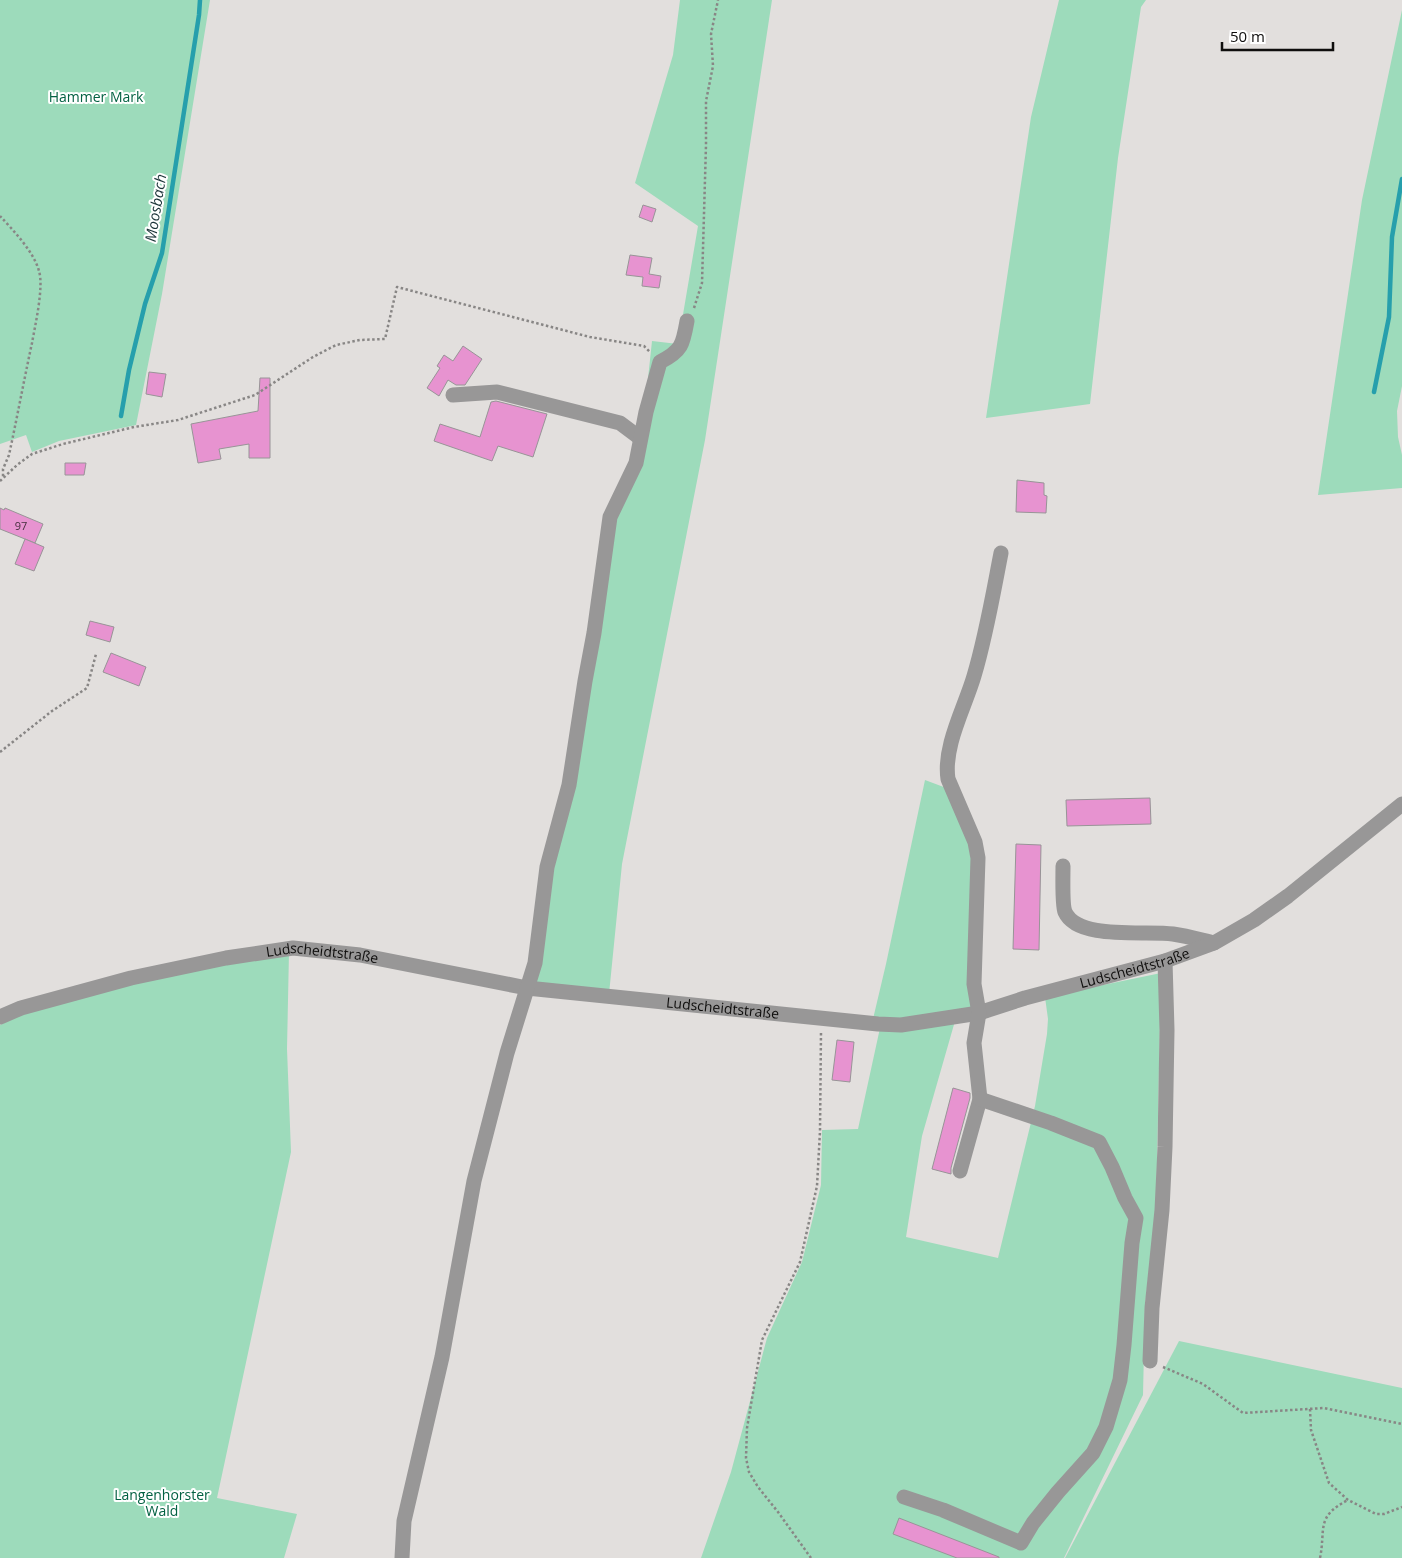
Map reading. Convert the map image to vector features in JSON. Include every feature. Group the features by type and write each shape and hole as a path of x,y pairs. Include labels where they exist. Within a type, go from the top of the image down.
{"street":[{"path":"391,1558 402,1552 404,1521 442,1357 474,1181 507,1053 535,963 547,867 569,785 575,754 610,517 636,463 640,438 660,362 674,355 683,341 687,321"},
{"path":"453,395 496,392 620,424 640,438"},
{"path":"960,1171 980,1099 974,1043 979,1013 974,984 978,858 975,842 948,779 946,768 951,742 974,675 1001,553"},
{"name":"Ludscheidtstraße","path":"0,1017 30,1005 131,978 226,958 293,948 360,954 527,988 901,1025 979,1013 1025,998 1166,961 1214,943 1254,920 1288,896 1402,804"},
{"path":"1063,866 1064,911 1072,922 1085,928 1118,933 1172,934 1214,943"},
{"path":"1150,1361 1152,1308 1162,1210 1165,1147 1166,961"},
{"path":"904,1497 943,1510 1021,1543 1058,1492 1093,1453 1106,1427 1120,1380 1132,1243 1136,1218 1112,1167 1099,1142 1051,1123 980,1099"}],"path":[{"path":"687,321 691,316 702,283 706,101 713,66 711,34 718,0"},
{"path":"0,216 20,238 40,272 40,297 35,328 9,455 3,469 3,478"},
{"path":"0,481 32,454 48,448 134,427 178,420 255,395 313,356 336,345 360,340 385,339 397,287 590,337 644,346 660,362"},
{"path":"0,752 40,720 87,688 96,654"},
{"path":"810,1558 758,1487 749,1472 746,1458 747,1428 762,1340 800,1262 817,1186 822,1018"},
{"path":"1150,1361 1203,1384 1244,1414 1324,1408 1402,1424"},
{"path":"1310,1409 1311,1430 1329,1483 1348,1500 1376,1514 1391,1512 1402,1507"},
{"path":"1320,1558 1324,1522 1330,1512 1348,1500"}],"green space":[{"name":"Hammer Mark","path":"0,0 210,0 162,294 136,425 59,441 32,452 26,435 0,444"},
{"path":"680,0 772,0 705,440 622,864 609,994 534,987 613,517 639,463 652,341 678,344 698,226 635,183 673,55"},
{"path":"1059,0 1146,0 1141,7 1118,158 1090,404 986,418 1031,117"},
{"path":"1402,10 1402,386 1397,411 1398,437 1402,455 1402,488 1318,495 1362,200"},
{"path":"925,780 949,789 973,842 974,1008 921,1019 873,1019 886,964"},
{"name":"Langenhorster Wald","path":"289,952 287,1049 291,1152 217,1498 297,1514 284,1558 0,1558 0,1025 22,1013 224,960"},
{"path":"1161,973 1156,1211 1145,1305 1143,1395 1064,1558 701,1558 731,1472 767,1338 802,1262 821,1185 822,1130 858,1129 880,1028 955,1021 922,1136 906,1237 998,1258 1035,1106 1047,1034 1048,1019 1045,997"},
{"path":"1179,1341 1402,1388 1402,1558 1065,1558"}],"building":[{"path":"643,205 656,209 652,222 639,217"},
{"path":"630,255 652,258 649,274 661,276 659,288 642,286 643,277 626,275"},
{"path":"463,346 482,359 465,385 456,385 448,380 439,396 427,388 440,368 437,366 444,355 453,361"},
{"path":"149,372 166,374 162,397 146,394"},
{"path":"260,378 270,378 270,458 249,458 249,444 219,449 221,459 198,463 191,424 258,411"},
{"path":"496,401 547,414 533,457 498,446 492,461 434,441 440,424 480,437 491,402"},
{"path":"65,463 86,463 84,475 65,475"},
{"path":"1017,480 1044,483 1044,495 1047,496 1046,513 1016,512"},
{"path":"0,508 4,510 5,508 43,524 35,543 0,529"},
{"path":"25,539 44,547 34,571 15,564"},
{"path":"90,621 114,627 110,642 86,635"},
{"path":"111,653 146,667 139,686 103,672"},
{"path":"1150,798 1151,824 1067,826 1066,800"},
{"path":"1016,844 1041,845 1039,950 1013,949"},
{"path":"837,1040 854,1042 850,1082 832,1080"},
{"path":"953,1088 970,1093 970,1098 951,1174 932,1169"},
{"path":"899,1518 999,1558 957,1558 893,1534"}],"waterway":[{"name":"Moosbach","path":"121,416 129,370 145,304 162,253 200,0"},
{"path":"1374,392 1389,317 1392,237 1402,179"}]}
